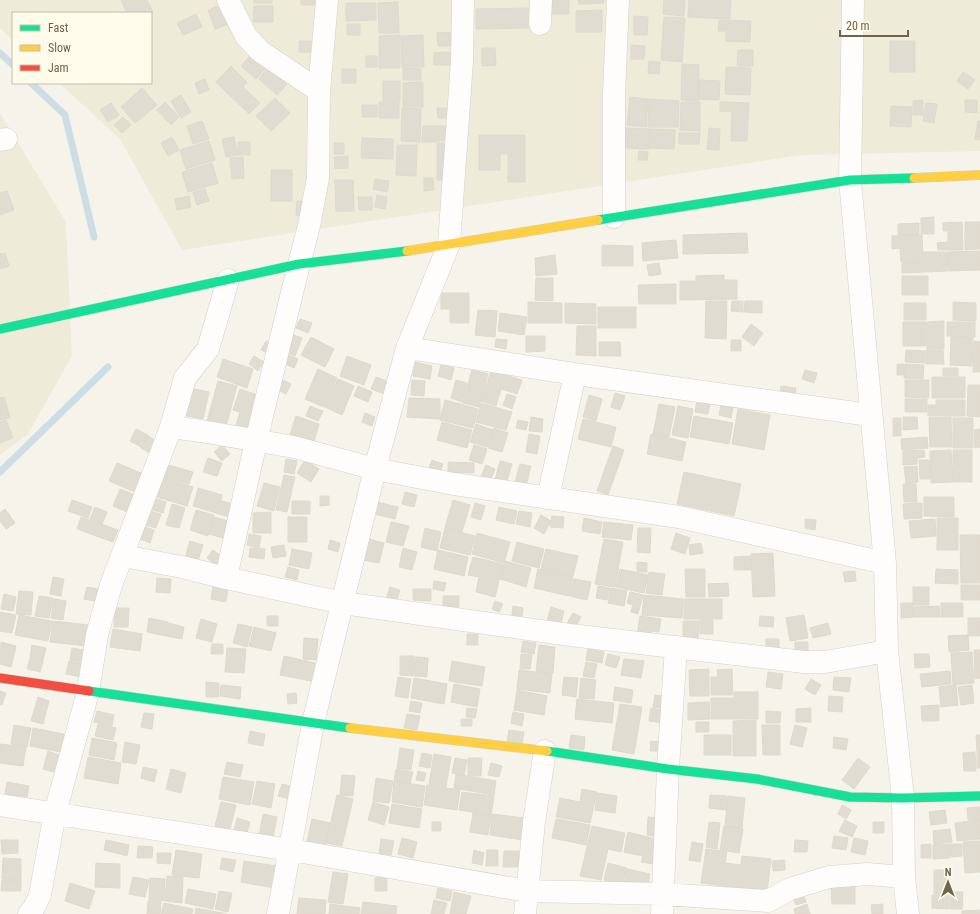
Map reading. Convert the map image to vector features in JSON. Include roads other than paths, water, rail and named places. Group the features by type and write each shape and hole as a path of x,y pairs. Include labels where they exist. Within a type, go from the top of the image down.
{"street":[{"path":"228,0 246,36 260,51 319,91"},
{"path":"226,578 256,441 299,264 310,226 318,178 319,91 327,0"},
{"path":"278,914 291,850 313,723 374,469 407,348 449,244 462,61 463,0"},
{"path":"540,24 541,0"},
{"path":"614,217 614,95 618,0"},
{"path":"853,0 850,180 884,563 887,651 903,798 904,877 908,914"},
{"path":"0,329 299,264 400,252 850,180 980,176"},
{"path":"29,914 40,895 55,813 88,692 97,635 111,585 171,427 185,378 208,349 228,280"},
{"path":"407,348 575,374 870,415"},
{"path":"548,498 575,374"},
{"path":"171,427 294,447 374,469 454,484 679,517 884,563"},
{"path":"122,556 182,567 343,603 570,635 804,662 825,662 887,651"},
{"path":"663,904 668,769 676,647"},
{"path":"0,678 88,692 313,723 668,769 757,779 850,797 903,798 980,796"},
{"path":"525,914 534,822 544,752"},
{"path":"0,805 291,850 527,890 663,904 768,901 790,889 829,877 867,874 904,877"}],"waterway":[{"path":"0,53 12,64"},
{"path":"32,84 65,115 94,237"},
{"path":"0,472 108,367"}]}
